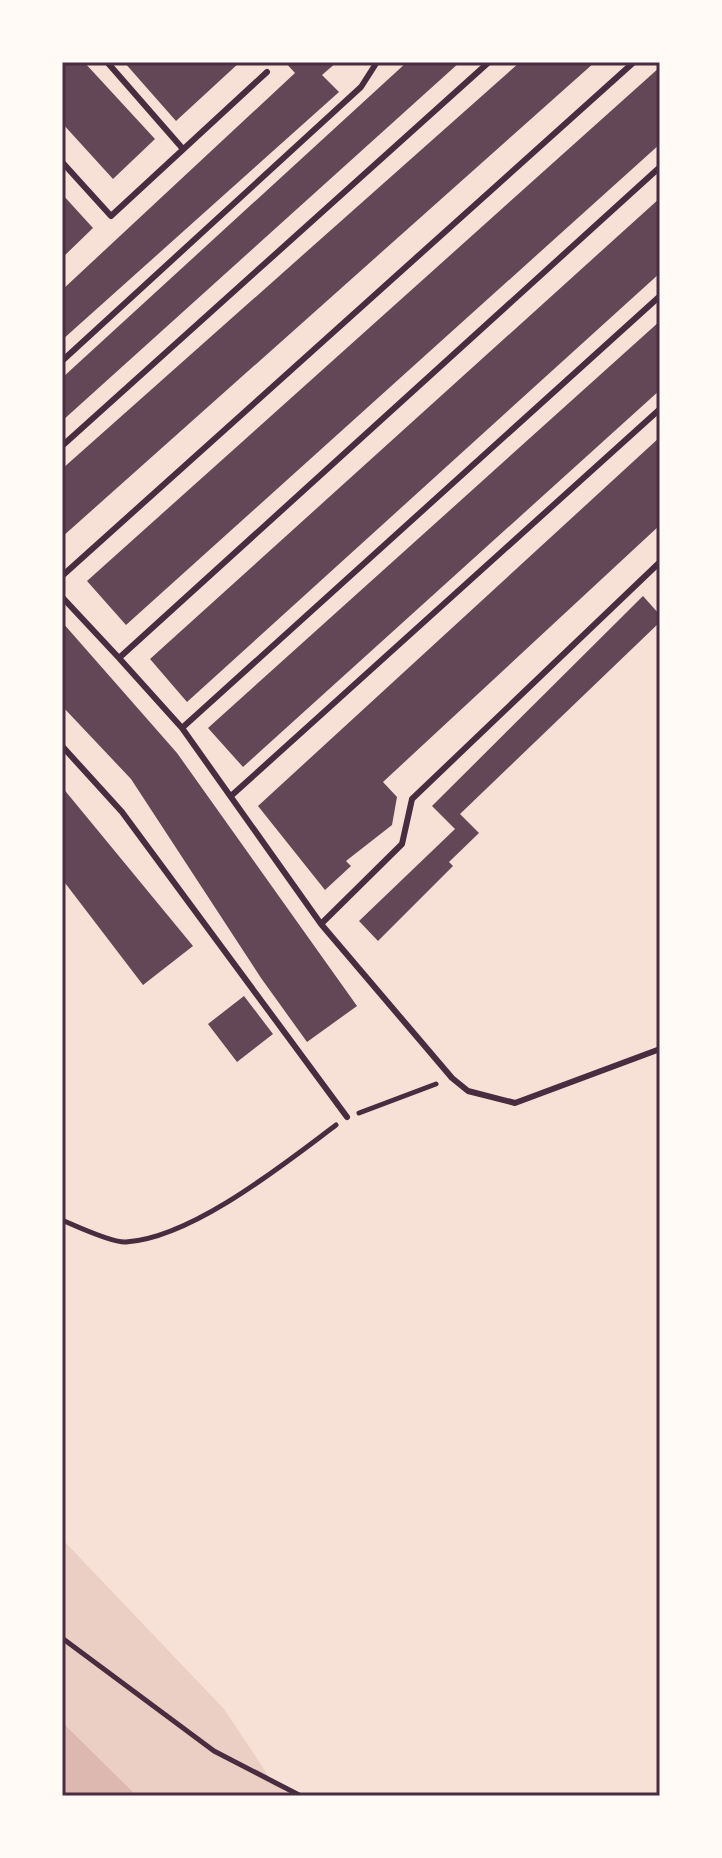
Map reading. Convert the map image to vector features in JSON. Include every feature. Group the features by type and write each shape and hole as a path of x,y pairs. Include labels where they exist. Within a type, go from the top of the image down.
{"lane":[{"path":"107,62 183,149"},
{"path":"62,361 361,87 377,62"},
{"path":"62,446 489,62"},
{"path":"62,576 634,62"},
{"path":"62,162 111,216 267,72"},
{"path":"119,658 660,167"},
{"path":"182,728 660,296"},
{"path":"231,796 660,409"},
{"path":"321,924 402,844 412,799 660,562"},
{"path":"62,597 182,728 321,924 452,1078 468,1091 515,1103 660,1049"},
{"path":"62,746 122,812 347,1117"}],"path":[{"path":"62,1220 124,1243 174,1230 255,1186 347,1117 452,1078"},
{"path":"62,1638 214,1751 301,1796"}],"shaded area":[{"path":"62,1539 224,1709 271,1780 290,1796 137,1796 62,1722"},
{"path":"62,1722 137,1796 62,1796"}],"building":[{"path":"62,62 84,62 155,139 113,179 62,123"},
{"path":"124,62 240,62 176,121"},
{"path":"285,62 337,62 322,75 339,92 62,340 62,290 295,73"},
{"path":"407,62 460,62 62,421 62,378"},
{"path":"520,62 595,62 62,537 62,469"},
{"path":"660,67 660,144 126,625 87,581"},
{"path":"62,194 93,228 62,258"},
{"path":"660,198 660,273 187,702 150,659"},
{"path":"660,321 660,390 243,767 208,728"},
{"path":"660,437 660,525 383,782 397,797 392,825 346,861 351,866 325,890 258,806"},
{"path":"643,596 660,615 660,622 460,814 479,833 449,862 453,866 378,941 359,921 455,829 432,806"},
{"path":"62,622 177,753 357,1006 307,1042 261,978 131,779 62,706"},
{"path":"62,787 193,946 143,985 62,879"},
{"path":"244,996 273,1034 237,1062 208,1024"}]}
